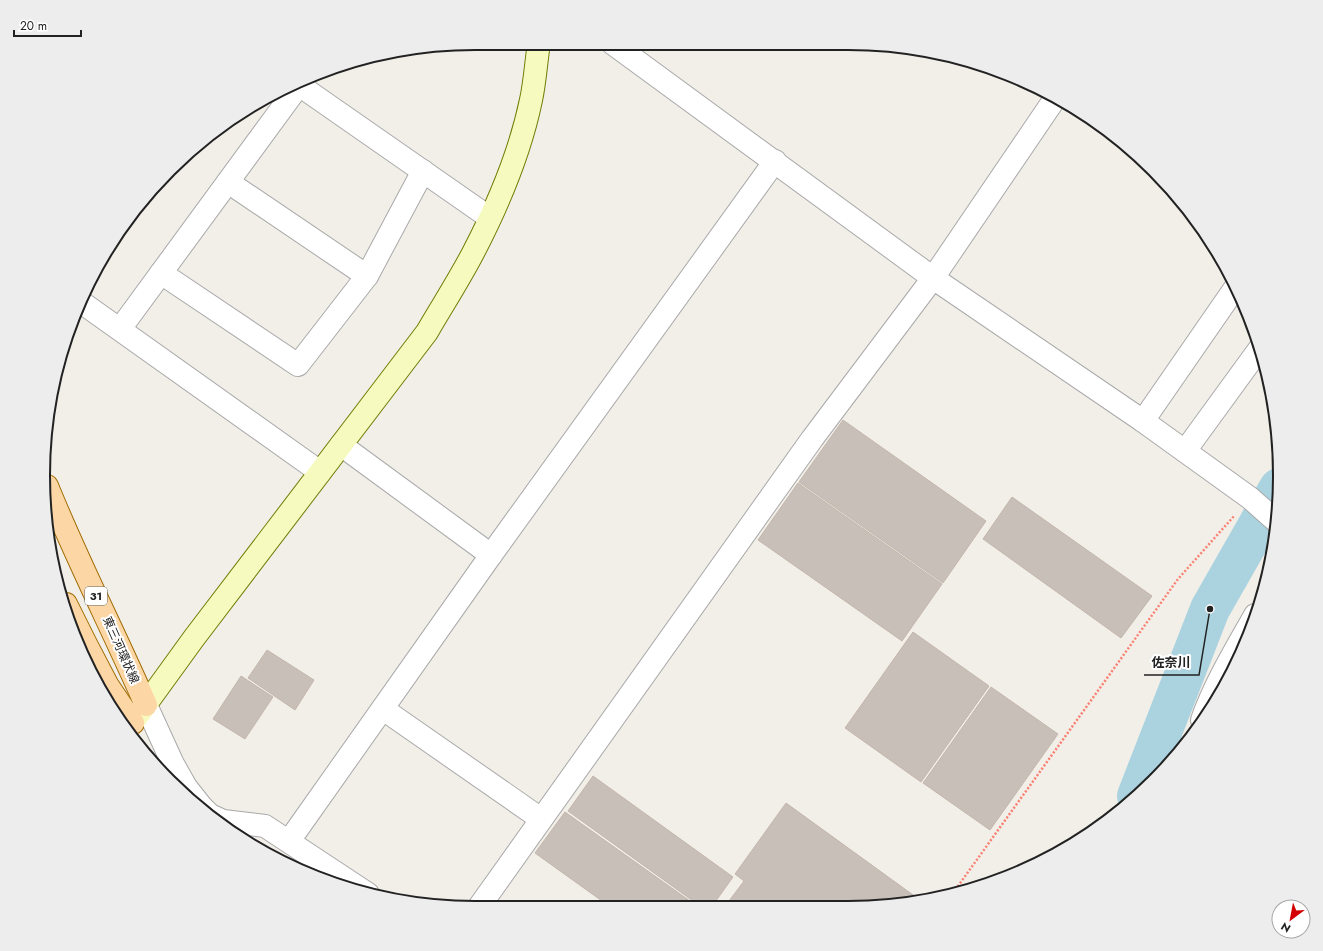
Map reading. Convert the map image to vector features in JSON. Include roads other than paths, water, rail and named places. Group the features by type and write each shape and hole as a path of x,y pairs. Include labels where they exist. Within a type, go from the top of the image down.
{"main road":[{"name":"東三河環状線","path":"51,495 66,532 122,650 146,705"},
{"name":"東三河環状線","path":"80,632 123,714"}],"street":[{"path":"131,725 194,638 427,332 473,254 506,184 518,149 531,100 538,50"},
{"path":"622,50 933,278 1143,421 1250,498 1271,516"},
{"path":"302,87 490,218"},
{"path":"120,329 295,90"},
{"path":"483,901 812,439 933,278 1052,103"},
{"path":"289,841 384,709 491,555 775,161"},
{"path":"161,273 298,365 367,276 423,171"},
{"path":"228,182 367,276"},
{"path":"1143,421 1232,293"},
{"path":"86,305 320,472"},
{"path":"1185,451 1255,354"},
{"path":"341,445 491,555"},
{"path":"1217,687 1231,660"},
{"path":"146,705 173,764 186,786"},
{"path":"384,709 541,819"},
{"path":"135,730 173,764"},
{"path":"228,822 265,826 350,882"}],"waterway":[{"path":"1143,781 1210,609 1272,500"}],"place":[{"name":"佐奈川","path":"1210,609"}]}
